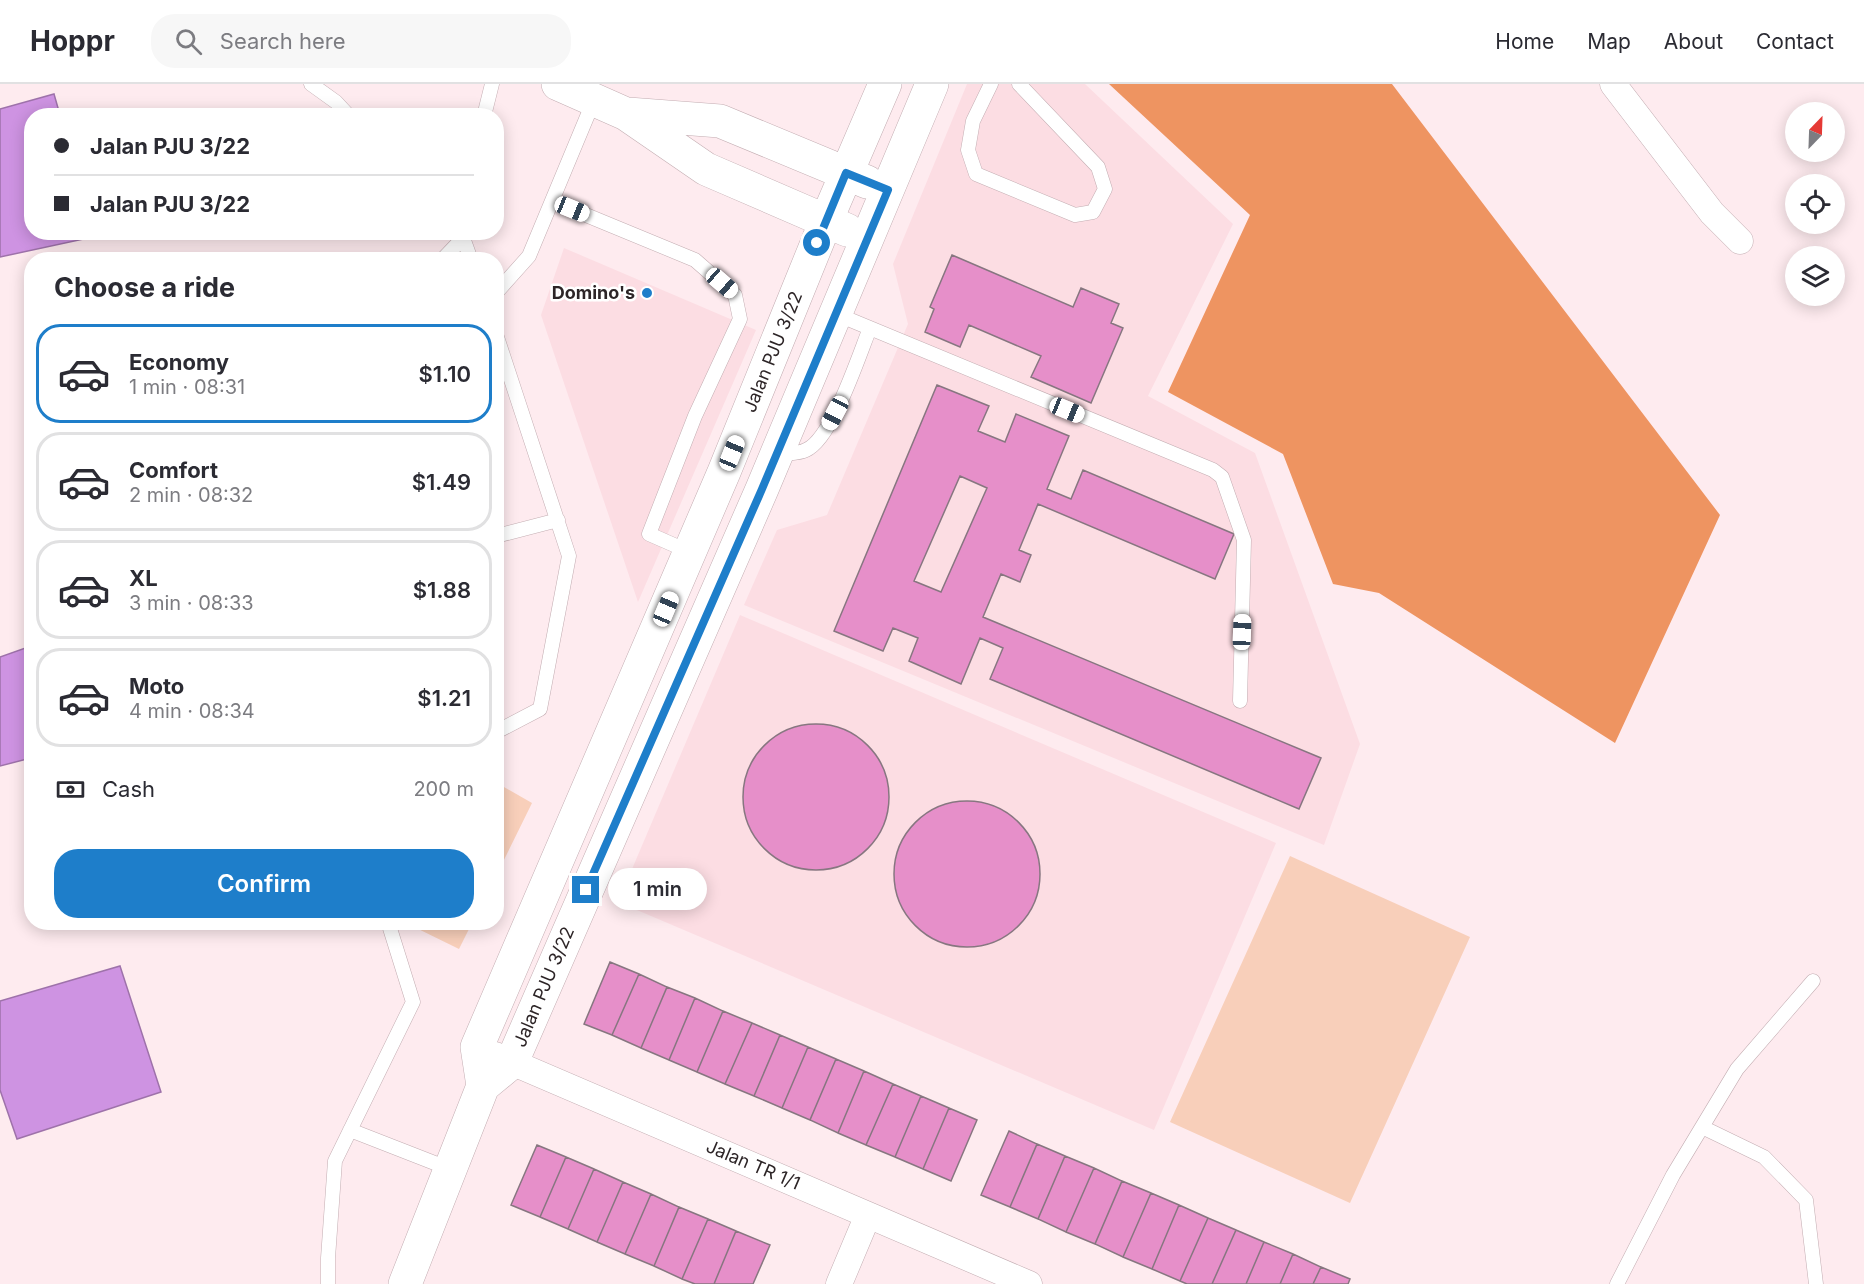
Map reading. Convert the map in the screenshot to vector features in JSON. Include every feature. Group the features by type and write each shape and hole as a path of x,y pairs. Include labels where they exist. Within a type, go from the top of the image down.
{"street":[{"path":"558,84 626,114 706,169 868,238"},
{"name":"Jalan PJU 3/22","path":"477,1047 690,552 885,84"},
{"name":"Jalan PJU 3/22","path":"405,1284 483,1086 512,1062 776,455 932,84"},
{"path":"1613,84 1712,213 1740,241"},
{"path":"626,114 720,121 888,190"},
{"path":"477,1047 483,1086"},
{"name":"Jalan TR 1/1","path":"477,1047 1029,1284"},
{"path":"839,1284 868,1215"}],"lane":[{"path":"311,84 342,108"},
{"path":"486,108 492,84"},
{"path":"991,84 973,122 968,150 976,174 1075,215 1093,212 1105,189 1098,168 1019,84"},
{"path":"504,284 529,256 594,100"},
{"path":"552,201 695,260 735,295 740,319 696,416 649,534 690,552"},
{"path":"448,252 458,240"},
{"path":"836,314 1213,470 1222,477 1244,540 1240,701"},
{"path":"776,455 806,450 822,438 835,413 870,328"},
{"path":"504,358 569,556 540,709 504,728"},
{"path":"504,534 558,520"},
{"path":"328,1284 335,1161 413,1002 391,930"},
{"path":"1617,1284 1673,1175 1737,1069 1813,981"},
{"path":"1702,1127 1764,1157 1806,1200 1816,1284"},
{"path":"350,1130 450,1168"}],"shaded area":[{"path":"967,84 1085,84 1233,224 1148,396 1255,453 1360,744 1324,845 744,605 777,530 827,515 908,324 893,264"},
{"path":"1109,84 1392,84 1720,515 1615,743 1379,593 1333,584 1283,454 1168,392 1250,215"},
{"path":"54,94 58,108 24,108 24,240 79,240 0,257 0,109"},
{"path":"564,248 756,330 638,602 541,315"},
{"path":"740,615 1276,843 1154,1130 618,902"},
{"path":"24,648 24,760 0,766 0,657"},
{"path":"504,787 532,803 504,860"},
{"path":"1290,856 1470,937 1350,1203 1170,1122"},
{"path":"420,930 468,930 459,949"},
{"path":"120,966 161,1092 17,1139 0,1090 0,1001"}],"building":[{"path":"952,255 1073,307 1081,288 1119,304 1111,323 1123,328 1091,403 1031,377 1041,356 969,325 960,347 925,332 934,309 930,307"},
{"path":"937,385 989,406 978,431 1005,442 1016,414 1069,436 1047,489 1071,499 1083,470 1234,534 1215,579 1038,504 1019,550 1031,555 1020,582 1001,574 983,617 1321,758 1299,809 990,679 1003,648 980,638 961,684 909,661 918,638 893,628 883,651 834,631","holes":["960,476 987,488 941,592 914,581"]},
{"path":"816,724 844,730 867,746 883,769 889,797 883,825 867,848 844,864 816,870 788,864 765,848 749,825 743,797 749,769 765,746 788,730"},
{"path":"967,801 995,807 1018,823 1034,846 1040,874 1034,902 1018,925 995,941 967,947 939,941 916,925 900,902 894,874 900,846 916,823 939,807"},
{"path":"610,962 639,974 612,1035 584,1024"},
{"path":"639,974 667,987 641,1048 612,1035"},
{"path":"667,987 695,998 669,1060 641,1048"},
{"path":"695,998 723,1011 697,1072 669,1060"},
{"path":"723,1011 752,1023 725,1084 697,1072"},
{"path":"752,1023 780,1035 754,1096 725,1084"},
{"path":"780,1035 808,1047 782,1108 754,1096"},
{"path":"808,1047 836,1059 810,1120 782,1108"},
{"path":"836,1059 864,1071 838,1133 810,1120"},
{"path":"864,1071 893,1084 866,1145 838,1133"},
{"path":"893,1084 921,1096 895,1157 866,1145"},
{"path":"921,1096 949,1108 923,1169 895,1157"},
{"path":"949,1108 977,1120 951,1181 923,1169"},
{"path":"1009,1131 1037,1144 1010,1207 981,1195"},
{"path":"1037,1144 1065,1156 1038,1219 1010,1207"},
{"path":"537,1145 566,1157 540,1217 511,1205"},
{"path":"1065,1156 1094,1168 1066,1232 1038,1219"},
{"path":"566,1157 594,1169 568,1229 540,1217"},
{"path":"1094,1168 1122,1181 1095,1244 1066,1232"},
{"path":"594,1169 623,1182 597,1242 568,1229"},
{"path":"1122,1181 1151,1193 1123,1257 1095,1244"},
{"path":"623,1182 651,1194 625,1254 597,1242"},
{"path":"1151,1193 1179,1205 1152,1269 1123,1257"},
{"path":"651,1194 679,1207 654,1266 625,1254"},
{"path":"1179,1205 1208,1218 1180,1281 1152,1269"},
{"path":"679,1207 708,1219 682,1279 654,1266"},
{"path":"1208,1218 1236,1230 1212,1284 1187,1284 1180,1281"},
{"path":"708,1219 736,1231 714,1284 695,1284 682,1279"},
{"path":"1236,1230 1264,1242 1246,1284 1212,1284"},
{"path":"736,1231 770,1245 753,1284 714,1284"},
{"path":"1264,1242 1293,1254 1280,1284 1246,1284"},
{"path":"1293,1254 1321,1267 1313,1284 1280,1284"},
{"path":"1321,1267 1350,1279 1348,1284 1313,1284"}],"place":[{"name":"Domino's","path":"647,293"}],"route":[{"path":"586,890 762,489 888,190 846,173 817,243"}]}
